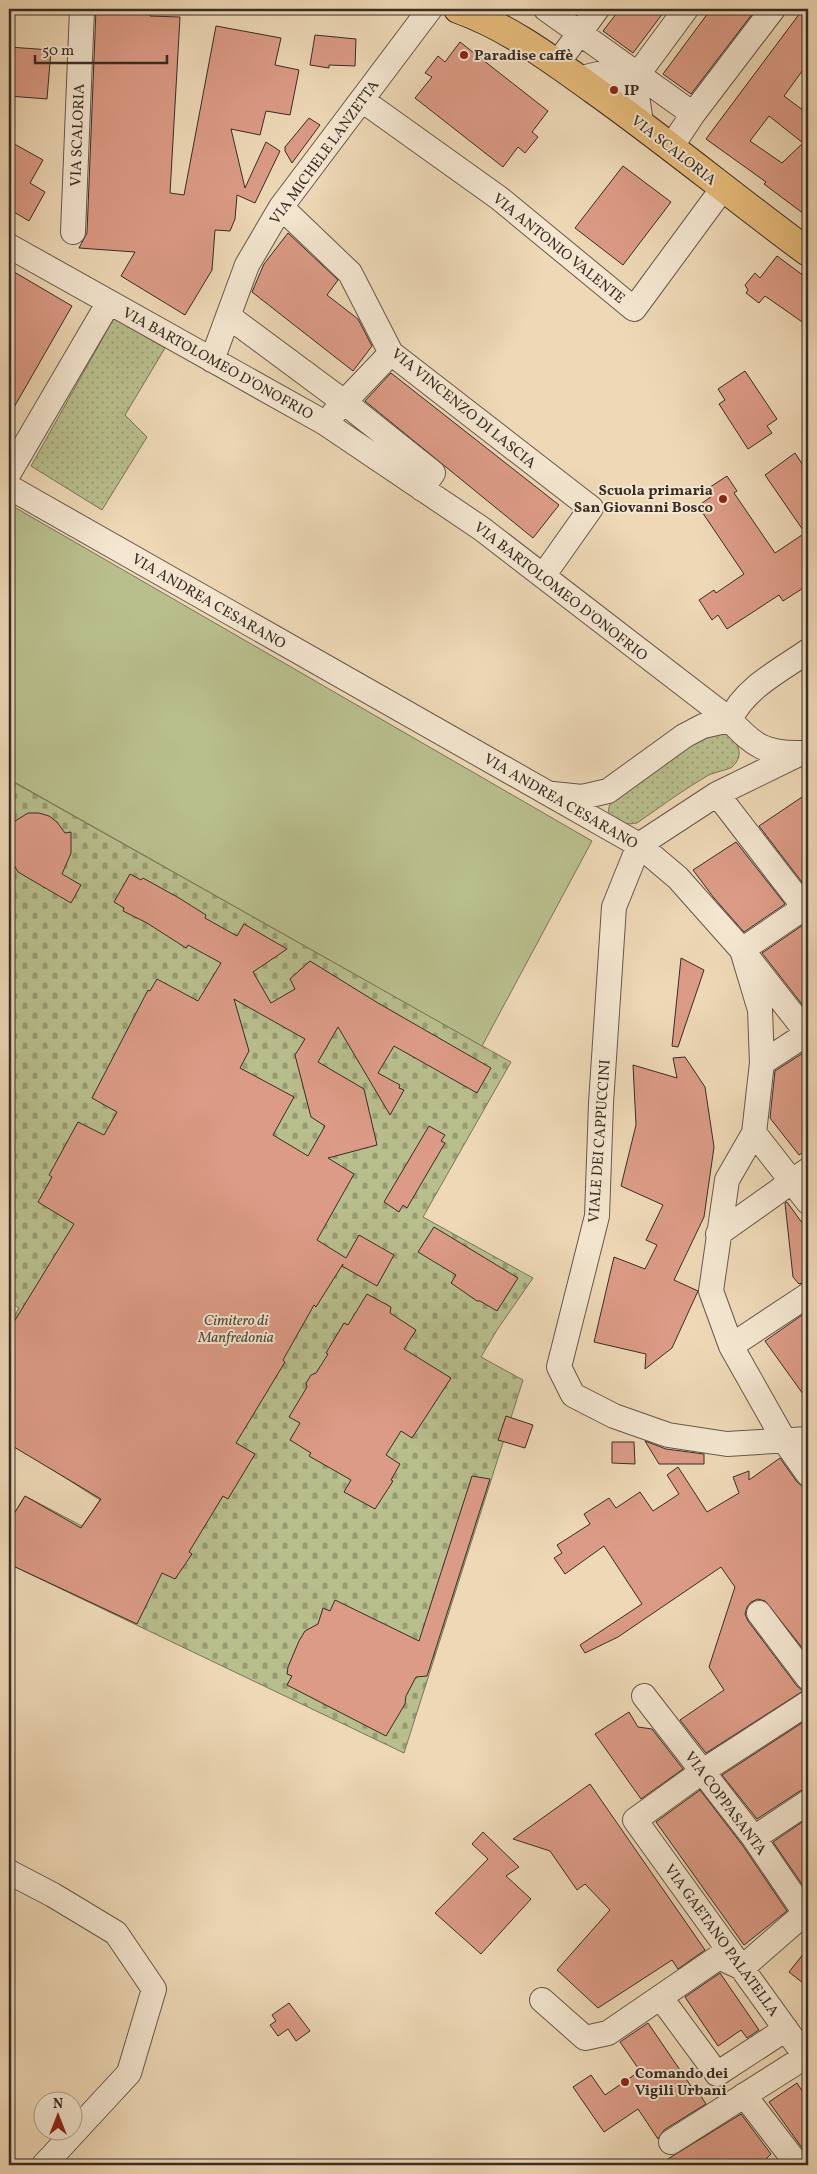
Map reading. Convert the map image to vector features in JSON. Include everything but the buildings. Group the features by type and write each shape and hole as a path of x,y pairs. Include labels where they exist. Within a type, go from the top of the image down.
{"main road":[{"name":"VIA SCALORIA","path":"472,11 524,41 641,123 808,252"}],"street":[{"name":"VIA SCALORIA","path":"73,232 82,9"},
{"name":"VIA MICHELE LANZETTA","path":"212,360 247,266 282,207 430,9"},
{"path":"546,9 693,114"},
{"path":"568,71 580,33 597,9"},
{"path":"638,74 686,9"},
{"path":"671,147 693,114 773,9"},
{"name":"VIA ANTONIO VALENTE","path":"362,100 499,198 634,309 723,188"},
{"name":"VIA VINCENZO DI LASCIA","path":"282,207 350,273 391,353 591,508 543,576"},
{"name":"VIA BARTOLOMEO D'ONOFRIO","path":"9,246 325,423 482,529 730,720 751,742"},
{"path":"9,473 109,302"},
{"name":"VIA BARTOLOMEO D'ONOFRIO","path":"228,316 344,402 433,473 422,488"},
{"path":"325,423 391,353"},
{"name":"VIA ANDREA CESARANO","path":"9,487 639,845 678,878 742,950 760,1010 762,1063 754,1133 728,1180 718,1234 711,1291 731,1346 784,1440"},
{"path":"548,794 582,797 608,791 684,736 703,726 730,720 735,708 746,695 808,650"},
{"name":"VIA BARTOLOMEO D'ONOFRIO","path":"674,678 690,709 684,736"},
{"path":"717,794 728,778 749,762 752,755 751,742 781,753 806,754"},
{"path":"639,845 717,794 806,754"},
{"path":"598,822 608,791"},
{"path":"717,794 807,908 742,950 808,1033 762,1063"},
{"name":"VIALE DEI CAPPUCCINI","path":"639,845 614,907 600,1103 596,1216 559,1367 573,1395 614,1416 668,1435 728,1444 808,1439"},
{"path":"754,1133 800,1175 808,1202"},
{"path":"718,1234 800,1175"},
{"path":"731,1346 808,1295"},
{"path":"784,1440 808,1474"},
{"path":"760,1613 808,1678"},
{"name":"VIA COPPASANTA","path":"644,1696 754,1838 804,1913 742,1968"},
{"path":"702,1771 808,1703"},
{"name":"VIA GAETANO PALATELLA","path":"702,1771 635,1820 807,2057"},
{"path":"754,1838 808,1802"},
{"path":"9,1872 53,1895 116,1933 154,1989 129,2073 44,2165"},
{"path":"542,2000 585,2038 608,2033 719,1957 742,1968"},
{"path":"661,1998 717,2074 786,2028"},
{"path":"671,2142 807,2057"},
{"path":"744,2095 798,2165"}],"green space":[{"path":"114,318 165,348 125,415 147,437 102,510 31,466"},
{"path":"9,504 592,841 482,1046 16,783 9,795"},
{"path":"722,732 732,738 738,746 739,757 732,767 707,776 637,823 623,823 612,819 609,815 609,810 610,804 615,797 700,740"},
{"name":"Cimitero di Manfredonia","path":"15,783 511,1062 423,1217 533,1278 481,1357 523,1380 404,1753 9,1564 9,1522 25,1496 82,1526 100,1500 9,1442 9,1325 19,1308 9,1302 9,795"}],"place":[{"name":"Paradise caffè","path":"464,55"},
{"name":"IP","path":"614,90"},
{"name":"Scuola primaria San Giovanni Bosco","path":"723,499"},
{"name":"Comando dei Vigili Urbani","path":"625,2082"}]}
